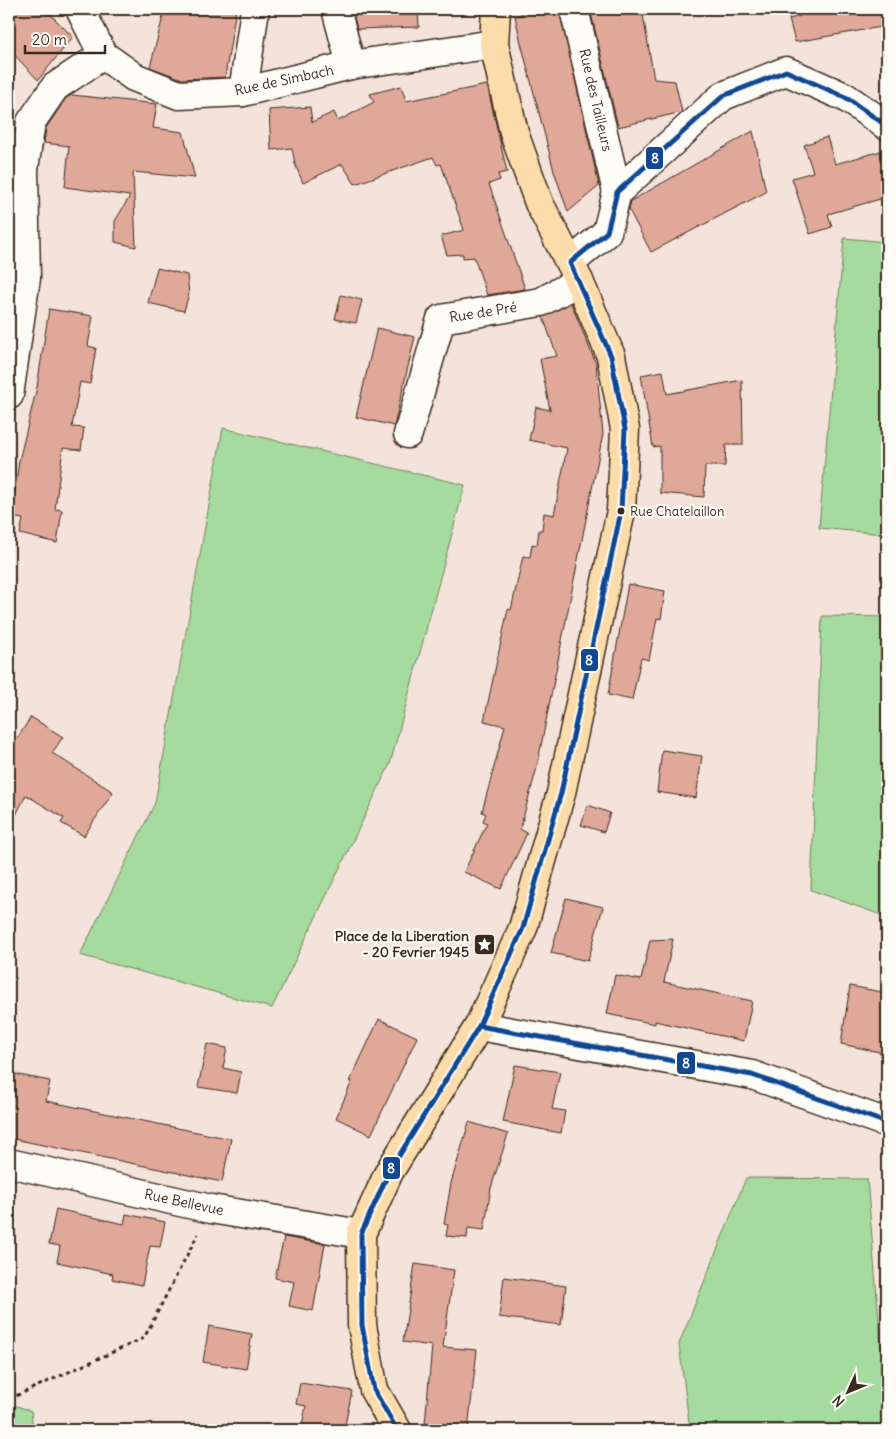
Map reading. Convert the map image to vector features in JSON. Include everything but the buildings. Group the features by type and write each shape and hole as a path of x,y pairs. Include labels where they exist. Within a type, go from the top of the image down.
{"main road":[{"path":"397,1430 374,1390 362,1325 361,1234 389,1172 479,1026 523,928 561,793 621,511 625,429 611,356 574,272 538,204 514,133 494,44 496,9"}],"street":[{"name":"Rue de Simbach","path":"80,9 103,55 134,77 179,95 244,92 351,66 494,44"},
{"path":"244,92 256,9"},
{"path":"336,9 351,66"},
{"name":"Rue des Tailleurs","path":"574,9 617,192"},
{"path":"9,395 26,278 24,169 31,122 54,87 103,55"},
{"path":"574,272 607,232 617,192 723,96 786,71 844,97 887,126"},
{"name":"Rue de Pré","path":"408,434 441,318 541,302 574,272"},
{"path":"479,1026 752,1075 887,1123"},
{"name":"Rue Bellevue","path":"9,1162 211,1209 361,1234"}],"path":[{"path":"9,1399 144,1338 211,1209"}],"green space":[{"path":"844,238 887,242 887,482 883,534 819,528"},
{"path":"223,428 465,485 390,764 272,1008 80,955 155,803"},
{"path":"822,616 887,617 887,917 811,890"},
{"path":"746,1178 867,1179 882,1356 887,1359 887,1430 690,1430 679,1344"},
{"path":"9,1403 31,1411 33,1430 9,1430"}],"transit line":[{"name":"8","path":"397,1430 374,1390 362,1325 361,1234 389,1172 479,1026 523,928 561,793 621,511 625,429 611,356 570,263 607,232 617,192 723,96 786,71 845,97 887,126"},
{"name":"8","path":"479,1026 752,1075 887,1123"}],"place":[{"name":"Rue Chatelaillon","path":"621,511"},
{"name":"Place de la Liberation - 20 Fevrier 1945","path":"485,944"}]}
